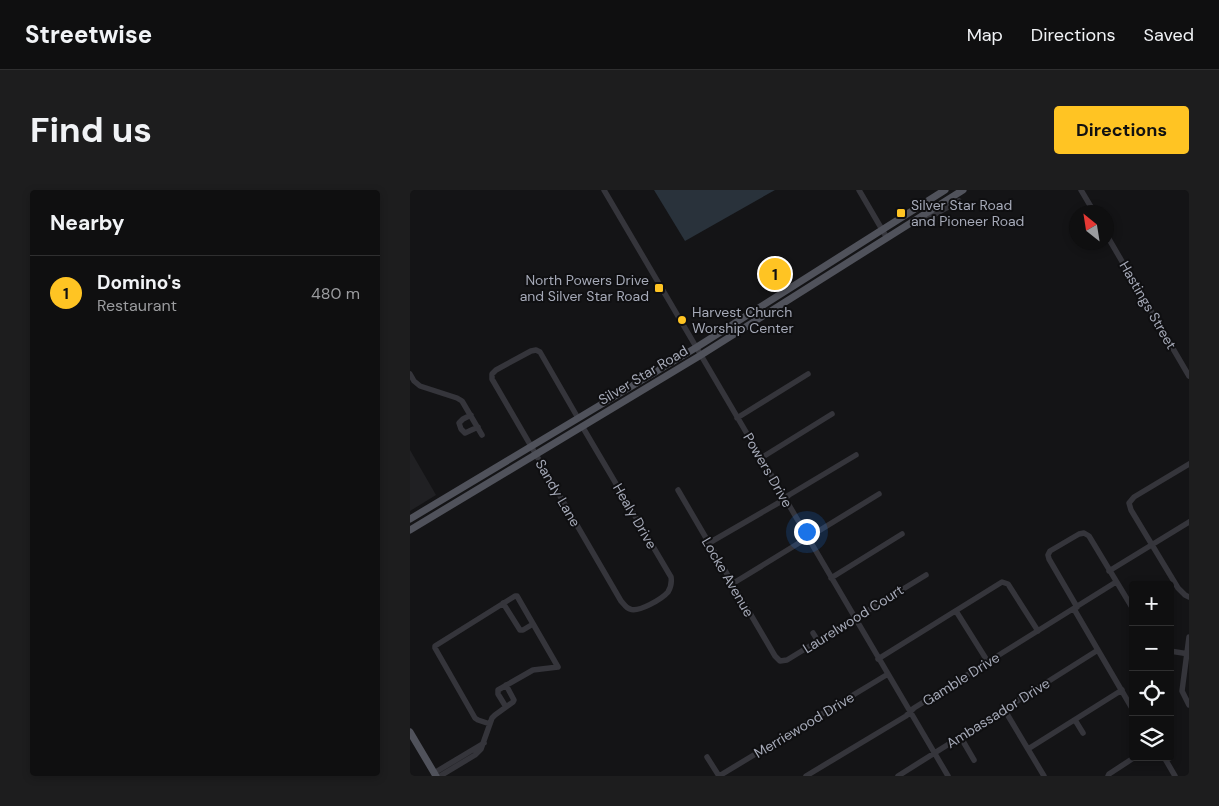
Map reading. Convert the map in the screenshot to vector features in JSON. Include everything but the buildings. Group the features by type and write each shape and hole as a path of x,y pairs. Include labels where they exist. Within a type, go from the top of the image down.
{"main road":[{"name":"Silver Star Road","path":"410,519 697,347 947,190"},
{"path":"912,222 915,213 942,196 947,190"},
{"name":"Silver Star Road","path":"411,530 701,355 963,190"},
{"path":"756,321 765,310 789,295 791,288"},
{"path":"411,530 414,521 433,510 436,503"},
{"path":"410,732 437,775"}],"street":[{"name":"Powers Drive","path":"604,190 948,776"},
{"path":"859,190 887,238"},
{"path":"1081,190 1090,205"},
{"path":"924,222 959,201"},
{"name":"Hastings Street","path":"1114,247 1186,366 1189,376"},
{"name":"Sandy Lane","path":"578,418 540,352 536,350 531,351 492,374 492,378 536,455 625,606 630,610 637,610 654,602"},
{"path":"410,374 420,386 462,401 482,435"},
{"path":"737,418 808,374"},
{"path":"761,458 832,414"},
{"path":"471,415 463,419 459,424 461,430 465,433 478,427"},
{"name":"Healy Drive","path":"582,426 671,577 672,582 667,594 654,602"},
{"path":"709,543 780,502 856,454"},
{"path":"1189,464 1129,503 1131,510 1178,588 1189,597"},
{"name":"Locke Avenue","path":"678,490 774,656 780,661"},
{"path":"732,584 879,494"},
{"path":"1109,571 1189,522"},
{"path":"831,578 902,534"},
{"path":"1129,603 1089,536 1079,534 1050,551 1049,559 1129,703"},
{"name":"Laurelwood Court","path":"780,661 787,660 926,574"},
{"path":"878,658 1002,582 1008,584 1038,631"},
{"name":"Gamble Drive","path":"806,776 906,716 914,708 1116,582"},
{"path":"490,724 475,718 435,646 516,596 558,667 532,670 498,690 506,707"},
{"path":"504,603 520,630 533,624"},
{"path":"956,611 988,662"},
{"path":"813,632 818,641"},
{"path":"1189,637 1182,691 1189,705"},
{"name":"Ambassador Drive","path":"898,776 1098,650"},
{"path":"1174,652 1188,654"},
{"name":"Merriewood Drive","path":"719,776 888,674"},
{"path":"437,775 484,743 494,715 514,700 506,685"},
{"path":"1028,749 1122,690"},
{"path":"1004,709 1044,776"},
{"path":"1075,720 1082,733"},
{"path":"960,736 974,760"},
{"path":"707,757 719,776"},
{"path":"1108,776 1129,761"},
{"path":"1166,761 1175,776"}],"shaded area":[{"path":"654,190 775,190 685,241"},
{"path":"410,450 436,495 410,511"}],"place":[{"name":"Silver Star Road and Pioneer Road","path":"901,213"},
{"name":"Domino's","path":"775,274"},
{"name":"North Powers Drive and Silver Star Road","path":"659,288"},
{"name":"Harvest Church Worship Center","path":"682,320"}]}
